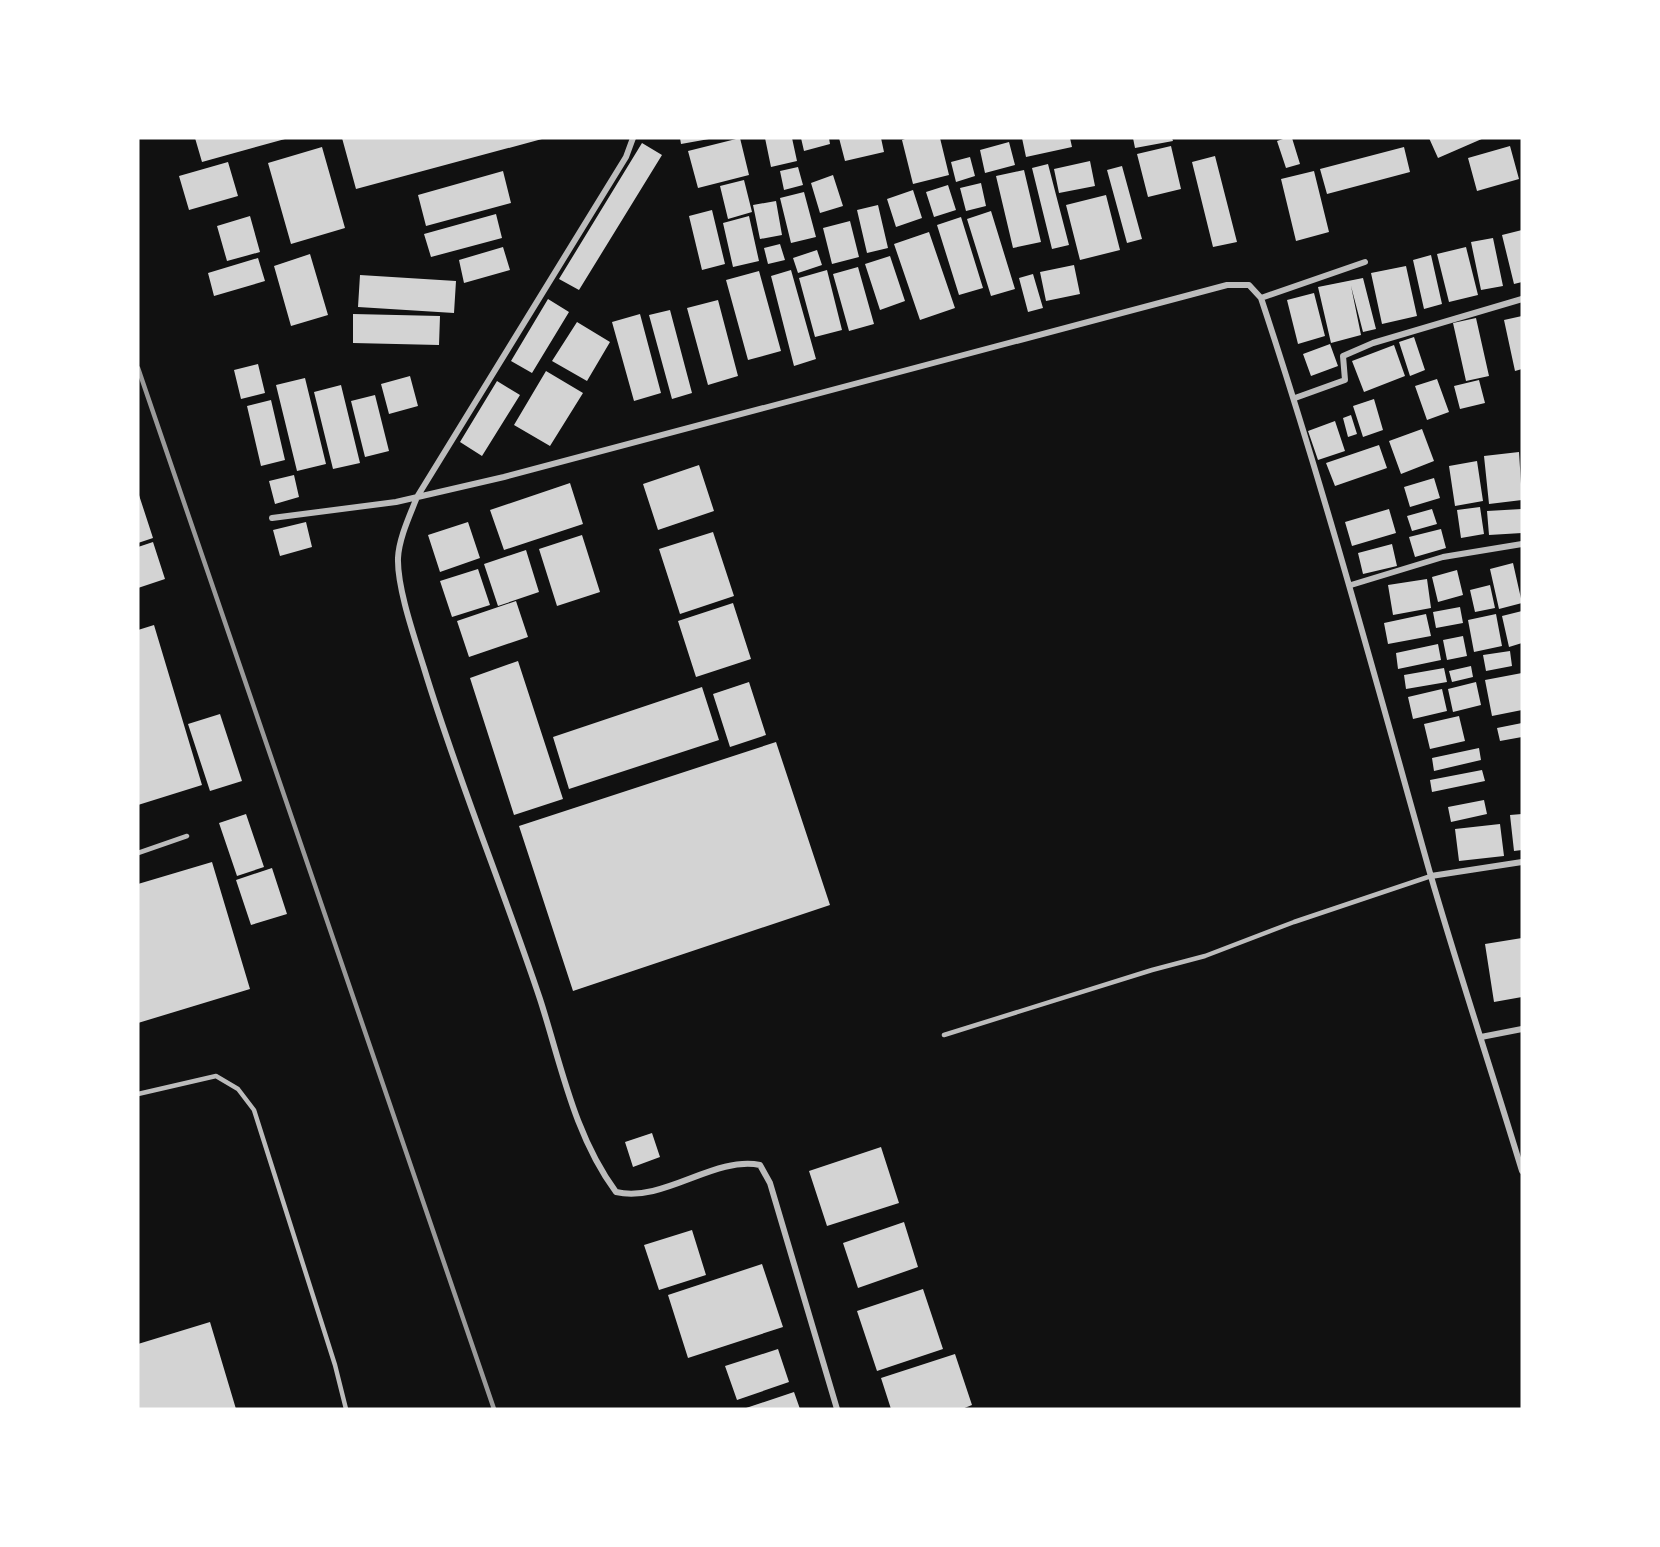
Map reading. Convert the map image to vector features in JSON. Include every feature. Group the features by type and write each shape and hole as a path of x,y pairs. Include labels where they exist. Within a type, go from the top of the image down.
{"street":[{"path":"633,138 626,157 417,497 398,559 406,606 449,751 540,999 568,1097 605,1178 616,1192 628,1195 654,1190 736,1165 760,1165 770,1182 837,1409"},
{"path":"1261,298 1365,262"},
{"path":"272,518 360,504 396,502 515,474 1227,285 1249,285 1261,298 1294,398 1351,585 1431,876 1522,1171"},
{"path":"1294,398 1345,380 1343,356 1353,351 1372,343 1522,298"},
{"path":"1351,585 1443,557 1522,544"},
{"path":"1431,876 1522,862"},
{"path":"1481,1037 1522,1029"}],"lane":[{"path":"138,853 187,836"},
{"path":"944,1035 1141,973 1205,956 1294,922 1431,876"},
{"path":"138,1094 216,1076 238,1089 254,1110 335,1365 346,1409"}],"building":[{"path":"195,138 285,138 285,139 202,162"},
{"path":"342,138 542,138 542,139 356,189"},
{"path":"680,138 708,138 709,139 681,144"},
{"path":"740,138 749,175 698,188 688,151"},
{"path":"765,138 792,138 797,161 771,167"},
{"path":"801,138 829,138 830,144 804,151"},
{"path":"839,138 881,138 884,152 845,161"},
{"path":"940,138 949,175 913,184 902,140"},
{"path":"1022,138 1070,138 1072,147 1026,157"},
{"path":"1133,138 1172,138 1173,141 1135,148"},
{"path":"1292,138 1300,164 1286,168 1277,141"},
{"path":"1429,138 1484,138 1438,158"},
{"path":"1009,142 1015,165 985,173 980,150"},
{"path":"642,143 662,155 579,290 559,279"},
{"path":"1171,146 1181,189 1148,197 1137,154"},
{"path":"1510,146 1519,179 1477,191 1468,158"},
{"path":"322,147 345,228 291,244 268,163"},
{"path":"1404,147 1410,172 1327,194 1320,169"},
{"path":"1215,156 1237,242 1213,247 1192,162"},
{"path":"970,157 975,176 956,182 951,162"},
{"path":"1090,161 1095,186 1059,193 1054,169"},
{"path":"228,162 238,196 189,210 179,176"},
{"path":"1048,164 1069,245 1052,249 1032,168"},
{"path":"1122,166 1142,239 1127,243 1107,170"},
{"path":"798,167 803,185 784,190 780,171"},
{"path":"1024,170 1041,242 1013,248 996,176"},
{"path":"503,171 511,203 426,226 418,195"},
{"path":"1314,171 1329,232 1296,241 1281,179"},
{"path":"833,175 843,206 820,213 811,183"},
{"path":"744,180 752,212 728,219 720,186"},
{"path":"981,183 986,206 966,211 960,188"},
{"path":"948,185 956,210 934,217 926,192"},
{"path":"913,190 922,218 896,227 887,199"},
{"path":"804,192 816,237 791,243 780,198"},
{"path":"1106,195 1120,250 1080,260 1066,205"},
{"path":"776,201 782,235 760,239 753,205"},
{"path":"878,205 888,248 867,253 857,210"},
{"path":"712,210 725,264 702,270 689,216"},
{"path":"991,211 1015,289 991,296 967,219"},
{"path":"496,214 502,238 431,257 424,234"},
{"path":"250,216 260,252 227,261 217,226"},
{"path":"749,216 759,261 733,267 723,223"},
{"path":"961,217 983,288 959,295 937,225"},
{"path":"850,221 859,257 832,264 823,228"},
{"path":"1522,230 1522,282 1514,284 1502,235"},
{"path":"929,232 955,308 920,320 894,244"},
{"path":"1493,238 1503,286 1481,290 1471,242"},
{"path":"780,244 785,260 768,264 764,248"},
{"path":"503,247 510,270 464,283 459,260"},
{"path":"1466,247 1478,295 1449,302 1437,254"},
{"path":"817,250 822,265 798,273 793,258"},
{"path":"310,254 328,315 291,326 274,266"},
{"path":"1431,255 1442,304 1424,309 1413,260"},
{"path":"890,256 905,301 880,310 865,264"},
{"path":"258,258 265,281 214,296 208,273"},
{"path":"1074,265 1080,294 1046,301 1040,272"},
{"path":"1406,266 1417,316 1382,324 1371,273"},
{"path":"858,267 874,324 849,331 833,274"},
{"path":"791,270 816,359 794,366 771,276"},
{"path":"827,270 842,330 815,337 799,278"},
{"path":"759,271 781,351 748,360 726,280"},
{"path":"1033,274 1043,308 1028,312 1019,278"},
{"path":"360,275 456,281 454,313 358,307"},
{"path":"1363,278 1376,329 1363,332 1351,286 1361,335 1331,343 1318,287"},
{"path":"1314,293 1325,336 1298,344 1287,300"},
{"path":"548,299 569,312 532,373 511,361"},
{"path":"718,300 738,376 708,385 687,308"},
{"path":"670,310 692,393 672,399 649,315"},
{"path":"353,314 440,316 439,345 353,343"},
{"path":"640,314 661,393 634,401 612,322"},
{"path":"1522,316 1522,369 1515,371 1504,320"},
{"path":"1476,318 1489,376 1466,381 1453,323"},
{"path":"577,322 610,342 587,381 552,361"},
{"path":"1414,337 1425,370 1410,376 1399,342"},
{"path":"1330,344 1338,366 1311,376 1303,354"},
{"path":"1394,345 1405,376 1364,392 1352,361"},
{"path":"258,364 265,393 241,399 234,370"},
{"path":"546,371 583,393 550,446 514,425"},
{"path":"410,376 418,406 389,414 381,384"},
{"path":"305,378 326,464 297,471 276,385"},
{"path":"1437,379 1449,412 1427,420 1415,386"},
{"path":"1479,380 1485,403 1460,409 1454,386"},
{"path":"497,381 520,395 482,456 460,442"},
{"path":"341,385 360,463 333,469 314,392"},
{"path":"375,395 389,451 365,457 351,401"},
{"path":"1374,399 1383,430 1363,437 1353,406"},
{"path":"271,400 285,460 261,466 247,406"},
{"path":"1351,415 1357,434 1348,437 1343,418"},
{"path":"1335,421 1345,451 1318,460 1308,431"},
{"path":"1422,429 1434,461 1401,474 1389,441"},
{"path":"1379,445 1387,468 1335,486 1326,463"},
{"path":"1519,452 1522,500 1489,504 1484,456"},
{"path":"1477,461 1483,501 1455,506 1449,466"},
{"path":"699,465 714,511 658,530 643,484"},
{"path":"294,475 299,497 275,504 269,481"},
{"path":"1434,478 1440,498 1410,507 1404,487"},
{"path":"570,483 583,524 504,550 490,510"},
{"path":"138,492 153,538 138,543"},
{"path":"1480,507 1484,534 1461,538 1457,510"},
{"path":"1389,509 1396,533 1352,546 1345,522"},
{"path":"1432,509 1437,524 1412,531 1407,516"},
{"path":"1522,509 1522,533 1489,535 1487,511"},
{"path":"306,522 312,547 280,556 273,530"},
{"path":"468,522 480,558 440,572 428,535"},
{"path":"1441,529 1446,548 1415,557 1409,537"},
{"path":"713,532 734,596 680,614 659,549"},
{"path":"582,535 600,592 557,606 539,549"},
{"path":"153,542 165,579 138,588 138,547"},
{"path":"1392,544 1397,566 1363,574 1358,553"},
{"path":"526,550 539,592 498,606 484,564"},
{"path":"1513,563 1522,603 1499,609 1490,569"},
{"path":"478,569 490,605 452,617 440,581"},
{"path":"1457,570 1463,595 1438,602 1432,577"},
{"path":"1427,579 1431,608 1393,615 1388,585"},
{"path":"1490,585 1495,608 1475,612 1470,590"},
{"path":"516,601 528,637 469,657 457,621"},
{"path":"733,603 751,659 696,677 678,621"},
{"path":"1460,607 1463,623 1436,628 1433,612"},
{"path":"1522,611 1522,643 1509,647 1502,616"},
{"path":"1426,614 1431,636 1388,644 1384,623"},
{"path":"1496,614 1502,646 1474,652 1468,620"},
{"path":"154,625 202,785 138,805 138,630"},
{"path":"1463,636 1467,656 1447,660 1443,640"},
{"path":"1438,644 1441,660 1398,669 1396,653"},
{"path":"1510,651 1512,666 1486,671 1483,655"},
{"path":"518,661 563,799 514,815 470,678"},
{"path":"1471,666 1473,677 1452,682 1449,671"},
{"path":"1444,668 1447,682 1406,689 1404,675"},
{"path":"1522,673 1522,710 1492,716 1485,680"},
{"path":"749,682 766,735 730,747 713,694"},
{"path":"1476,682 1481,705 1453,712 1448,689"},
{"path":"702,687 719,740 569,789 553,737"},
{"path":"1442,689 1447,711 1413,719 1408,697"},
{"path":"220,714 242,781 210,791 188,724"},
{"path":"1459,716 1465,741 1430,749 1424,724"},
{"path":"1522,723 1522,737 1500,741 1497,728"},
{"path":"776,742 830,905 573,991 519,826"},
{"path":"1479,748 1481,760 1434,771 1432,758"},
{"path":"1482,770 1485,781 1432,792 1430,780"},
{"path":"1484,800 1487,814 1451,822 1448,807"},
{"path":"246,814 264,867 237,876 219,823"},
{"path":"1522,814 1522,850 1514,851 1510,815"},
{"path":"1500,824 1504,856 1459,861 1455,829"},
{"path":"212,862 250,989 138,1023 138,884"},
{"path":"272,868 287,914 251,925 236,880"},
{"path":"1522,938 1522,997 1494,1002 1485,944"},
{"path":"652,1133 660,1157 633,1167 625,1142"},
{"path":"881,1147 899,1203 827,1226 809,1171"},
{"path":"904,1222 918,1267 858,1288 843,1243"},
{"path":"692,1230 706,1275 659,1290 644,1245"},
{"path":"762,1264 783,1327 688,1358 668,1295"},
{"path":"923,1289 943,1349 877,1371 857,1311"},
{"path":"210,1322 236,1409 138,1409 138,1344"},
{"path":"778,1349 789,1382 737,1400 725,1366"},
{"path":"955,1354 972,1405 962,1409 891,1409 881,1378"},
{"path":"794,1392 800,1409 743,1409"}],"railway":[{"path":"138,368 494,1409"}]}
